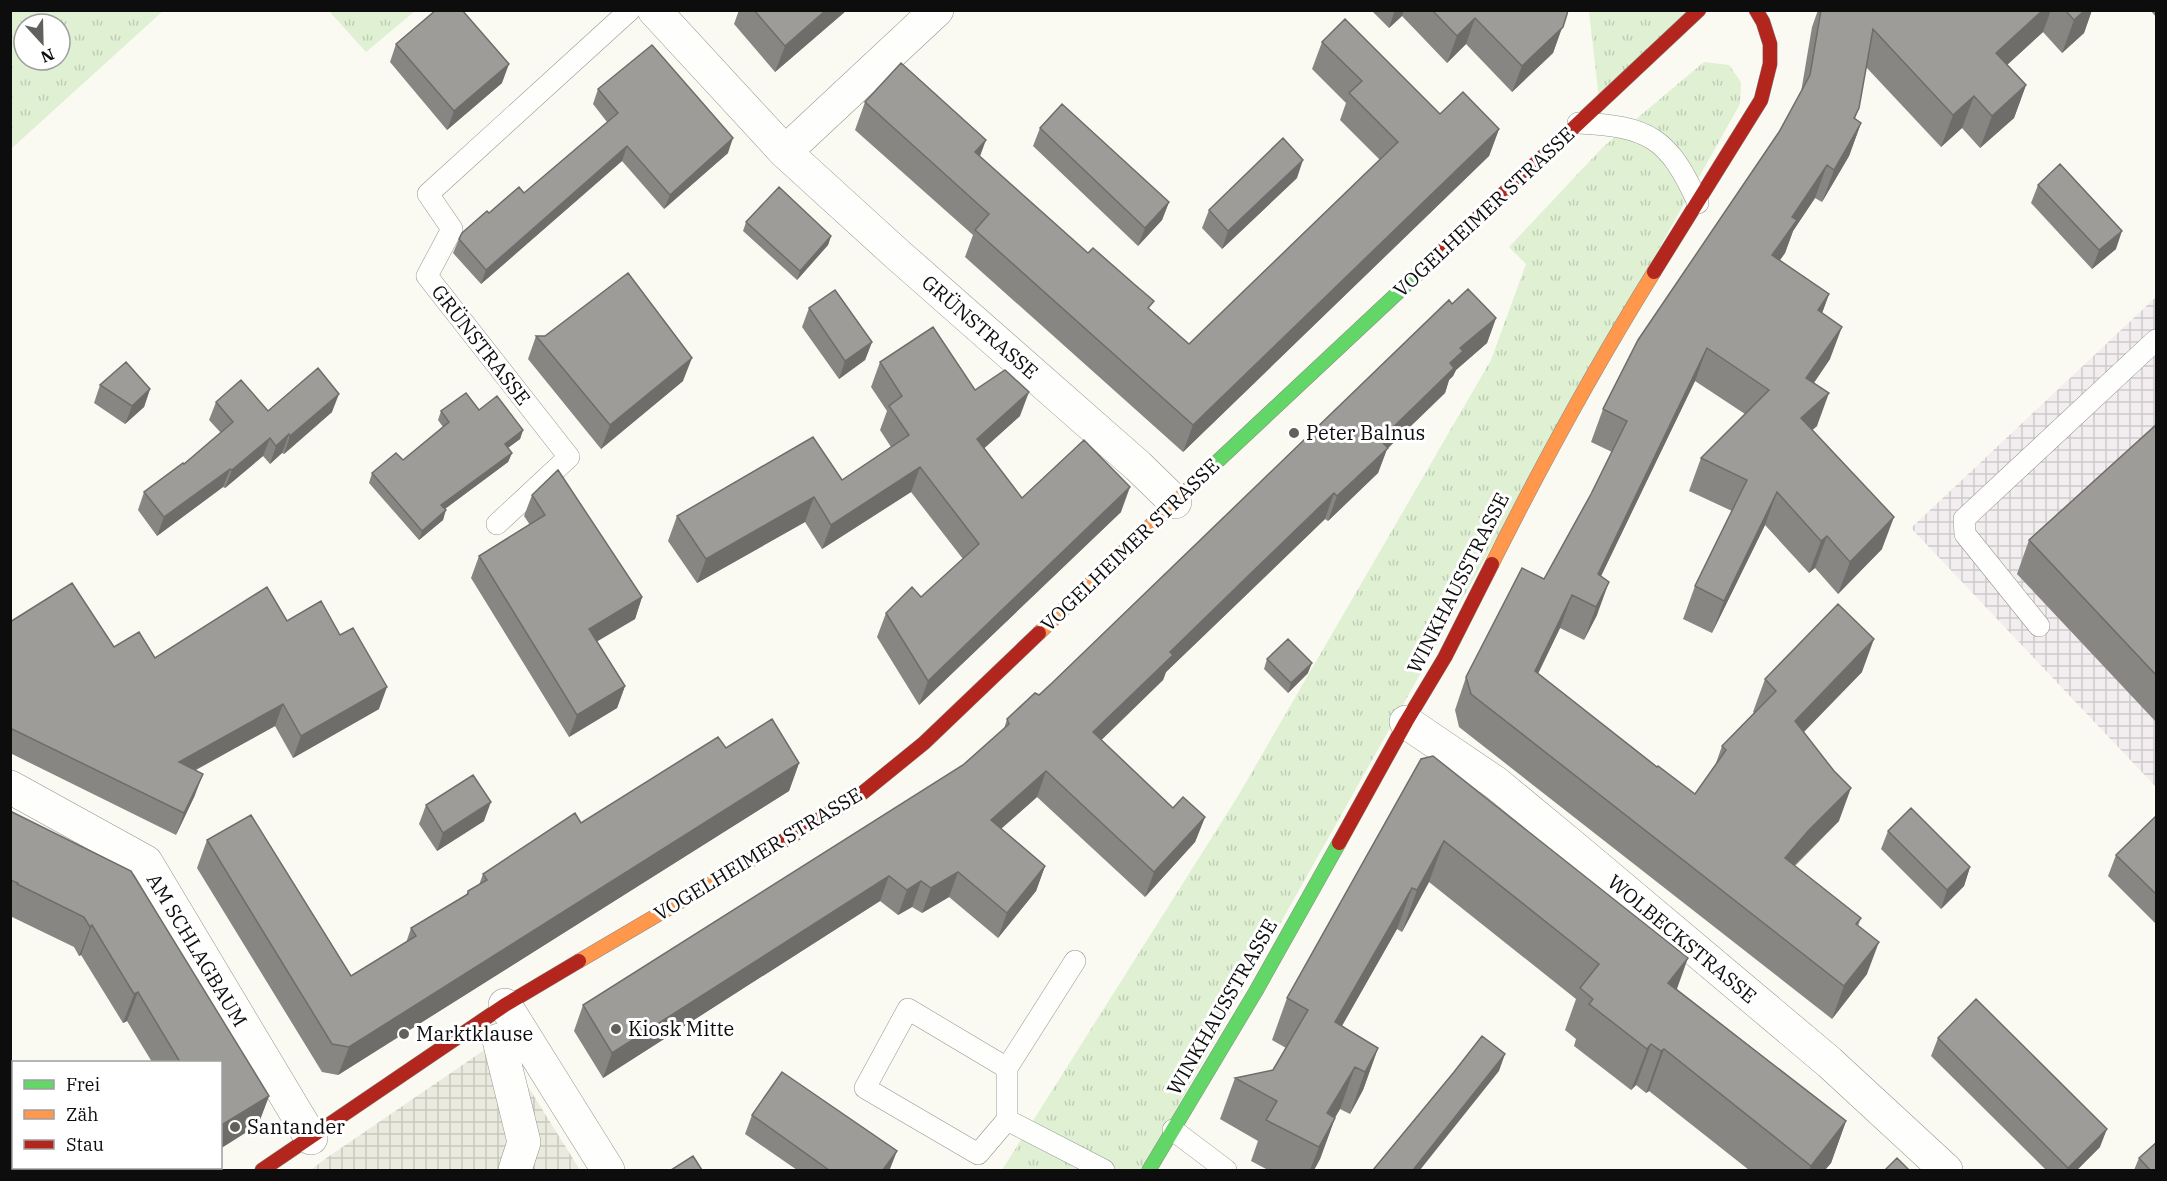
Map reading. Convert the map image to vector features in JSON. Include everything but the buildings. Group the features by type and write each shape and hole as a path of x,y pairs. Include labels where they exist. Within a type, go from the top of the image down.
{"main road":[{"name":"VOGELHEIMER STRASSE","path":"267,1169 505,1005 860,795 924,743 1175,502 1698,10"},
{"name":"WINKHAUSSTRASSE","path":"1149,1170 1256,991 1406,722 1445,657 1527,493 1604,353 1761,100 1770,66 1772,45 1756,10"}],"street":[{"name":"GRÜNSTRASSE","path":"654,10 785,152 1138,466 1175,502"},
{"path":"785,152 937,10"},
{"name":"WOLBECKSTRASSE","path":"1406,722 1496,783 1829,1062 1946,1170"},
{"name":"AM SCHLAGBAUM","path":"10,787 146,862 311,1138"},
{"path":"505,1005 609,1170"},
{"path":"499,1040 524,1142 515,1170"}],"lane":[{"name":"GRÜNSTRASSE","path":"497,524 569,457 427,276 452,229 428,194 630,10"},
{"path":"1578,123 1603,124 1630,129 1657,140 1678,162 1698,203"},
{"path":"2039,626 1965,534 1964,519 2157,340"},
{"path":"1007,1068 908,1009 865,1088 978,1154 1007,1120 1007,1068 1075,961"},
{"path":"1007,1120 1104,1170"},
{"path":"1173,1130 1226,1170"}],"shaded area":[{"path":"2156,297 2156,787 1911,528"},
{"path":"499,1040 580,1170 311,1170 325,1159"}],"green space":[{"path":"11,10 163,11 11,149"},
{"path":"329,11 415,11 366,52"},
{"path":"1589,11 1696,11 1599,99"},
{"path":"1704,62 1729,65 1741,82 1740,104 1142,1170 1002,1170 1238,796 1491,360 1526,264 1509,247 1603,147"}],"traffic: fast":[{"path":"1204,474 1437,256"},
{"path":"1149,1170 1256,991 1339,843"}],"traffic: slow":[{"path":"1492,564 1570,416 1654,272"},
{"path":"1039,633 1204,474"},
{"path":"579,961 783,841"}],"traffic: jam":[{"path":"1437,256 1699,10"},
{"path":"1654,272 1761,100 1770,64 1770,44 1763,22 1756,10"},
{"path":"1339,843 1445,657 1492,564"},
{"path":"783,841 860,795 924,743 1039,633"},
{"path":"262,1170 505,1005 579,961"}],"place":[{"name":"Peter Balnus","path":"1294,433"},
{"name":"Kiosk Mitte","path":"616,1029"},
{"name":"Marktklause","path":"404,1034"},
{"name":"Santander","path":"235,1127"}]}
